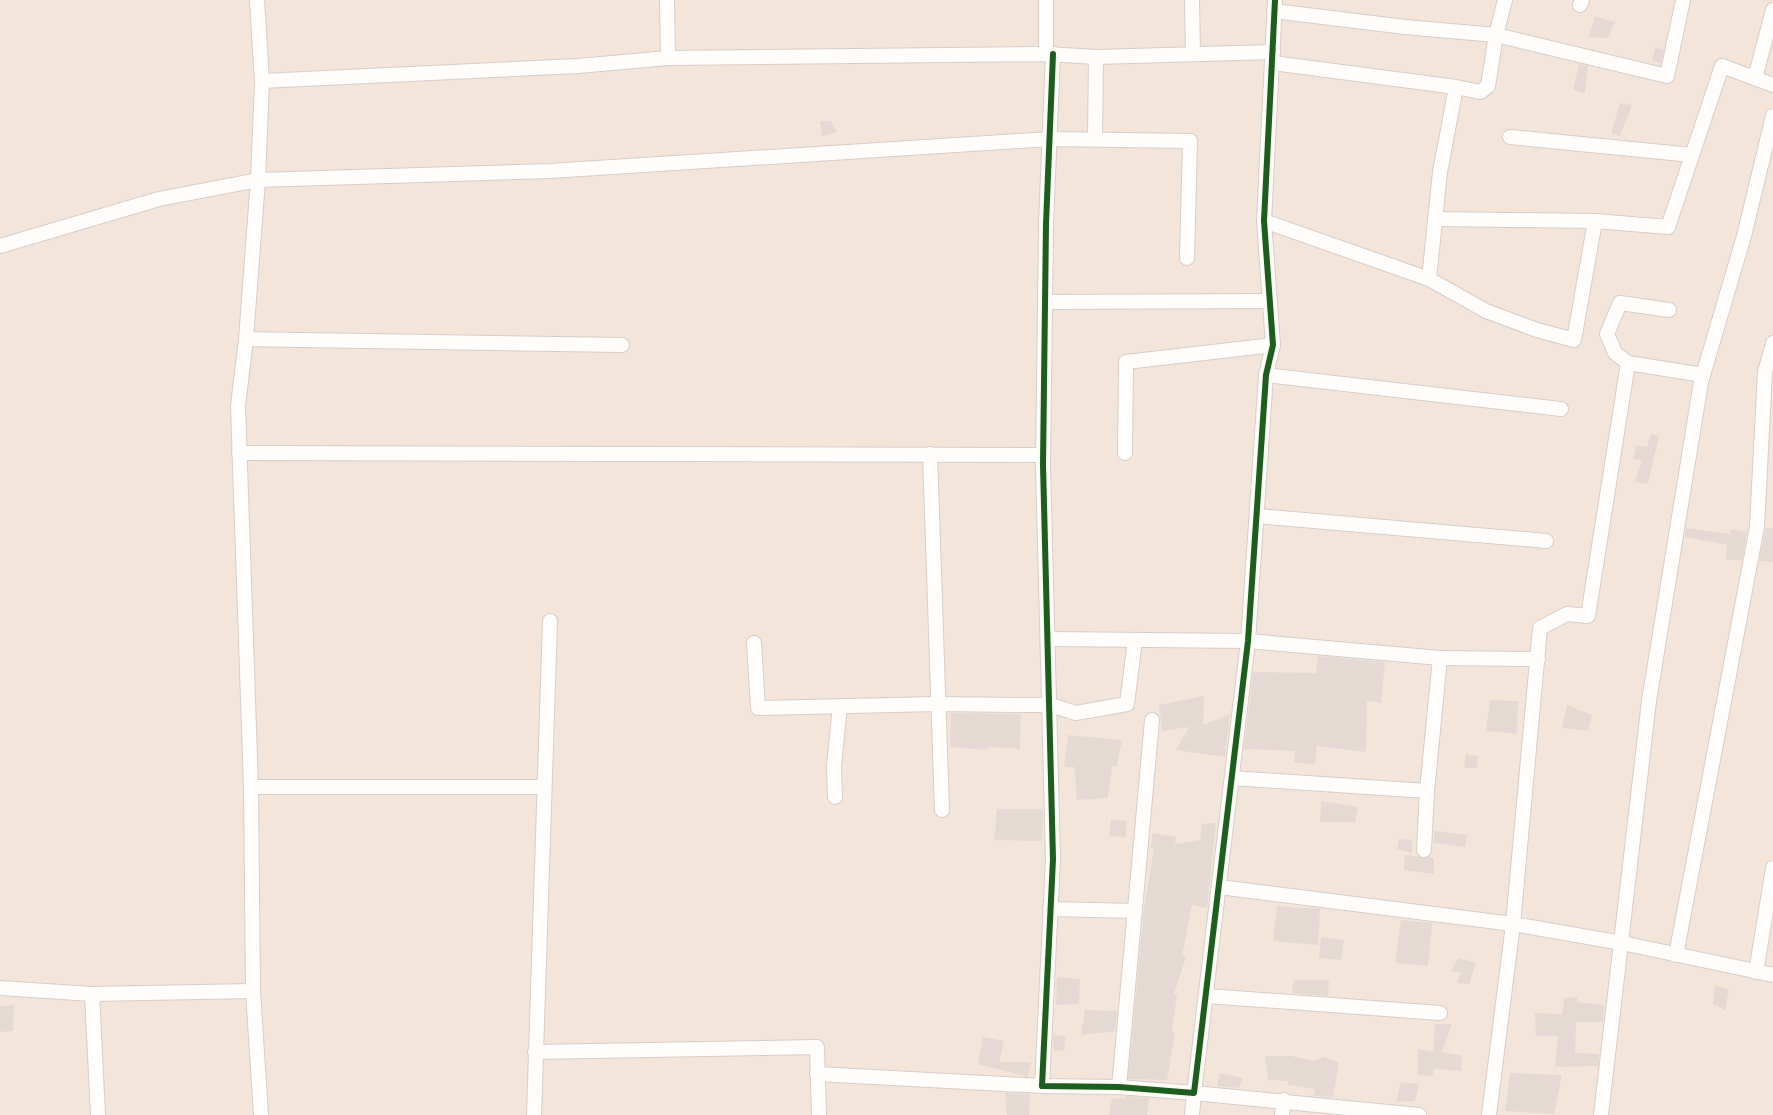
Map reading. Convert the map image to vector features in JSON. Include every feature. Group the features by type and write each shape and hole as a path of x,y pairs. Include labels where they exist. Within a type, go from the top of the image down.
{"street":[{"path":"257,0 262,81 258,180 246,339 238,406 251,787 253,991 261,1115"},
{"path":"667,0 668,58"},
{"path":"1042,1086 1053,859 1044,455 1045,302 1050,139 1046,0"},
{"path":"1192,0 1193,53"},
{"path":"262,81 578,66 668,58 1049,54 1096,56 1193,53 1273,58 1480,92 1488,86 1496,35 1506,0"},
{"path":"1192,1115 1248,641 1266,375 1273,345 1264,222 1275,6 1405,27 1496,35 1667,76 1683,0"},
{"path":"1755,78 1773,10"},
{"path":"1095,139 1096,56"},
{"path":"1436,219 1596,221 1668,227 1722,66 1773,85"},
{"path":"1429,280 1442,164 1456,88"},
{"path":"1601,1115 1649,700 1703,375 1744,236 1773,116"},
{"path":"1510,137 1692,155"},
{"path":"0,246 158,199 258,180 550,171 1050,139 1095,139 1190,141 1187,258"},
{"path":"1264,222 1429,280 1486,311 1537,330 1574,340 1596,221"},
{"path":"1045,302 1269,300"},
{"path":"1670,310 1620,303 1607,334 1615,353 1628,363 1703,375"},
{"path":"246,339 622,345"},
{"path":"1676,954 1757,527 1764,372 1773,343"},
{"path":"1125,453 1126,362 1273,345"},
{"path":"1489,1115 1513,924 1540,628 1567,614 1588,616 1628,363"},
{"path":"1266,375 1561,410"},
{"path":"239,452 1044,455"},
{"path":"930,454 942,810"},
{"path":"1257,516 1546,541"},
{"path":"534,1115 534,1052 550,621"},
{"path":"1048,640 1248,641 1440,658 1538,659"},
{"path":"754,643 758,708 937,704 1050,705 1076,713 1127,704 1135,640"},
{"path":"1424,850 1427,791 1440,658"},
{"path":"835,797 834,766 840,706"},
{"path":"1120,1087 1152,720"},
{"path":"1232,778 1427,791"},
{"path":"251,787 544,787"},
{"path":"1756,972 1773,868"},
{"path":"1218,887 1513,924 1622,943 1773,976"},
{"path":"1050,909 1135,912"},
{"path":"0,988 92,994 253,991"},
{"path":"92,994 98,1115"},
{"path":"1207,996 1440,1013"},
{"path":"534,1052 817,1047 819,1115"},
{"path":"817,1074 1042,1086 1120,1087 1284,1100 1419,1115"},
{"path":"1282,1115 1284,1100"}],"shaded area":[{"path":"0,0 1773,0 1773,1115 0,1115"}],"building":[{"path":"1595,16 1615,22 1608,38 1589,37"},
{"path":"1655,47 1664,50 1661,63 1652,61"},
{"path":"1579,64 1588,66 1585,93 1573,90"},
{"path":"1620,103 1632,105 1620,136 1611,133"},
{"path":"820,121 831,121 837,132 822,136"},
{"path":"1651,434 1659,436 1648,484 1635,482 1642,460 1633,459 1636,445 1647,447"},
{"path":"1686,528 1730,534 1731,529 1747,532 1742,560 1726,560 1727,545 1685,537"},
{"path":"1766,528 1773,528 1773,562 1759,561"},
{"path":"1318,656 1385,662 1381,703 1367,701 1366,752 1317,746 1315,765 1294,762 1295,751 1244,749 1253,672 1316,673"},
{"path":"1204,696 1203,725 1230,714 1225,757 1176,750 1189,727 1162,731 1159,705"},
{"path":"1490,700 1518,701 1517,734 1486,731"},
{"path":"1567,705 1592,715 1588,731 1562,728"},
{"path":"951,713 1021,714 1020,749 989,747 988,750 950,747"},
{"path":"1068,735 1122,740 1117,766 1112,766 1108,798 1077,800 1074,767 1064,767"},
{"path":"1466,754 1478,756 1477,768 1464,768"},
{"path":"1321,801 1358,807 1355,822 1320,822"},
{"path":"997,809 1043,809 1042,841 994,840"},
{"path":"1111,819 1126,821 1126,837 1109,836"},
{"path":"1216,823 1207,908 1192,905 1182,956 1186,957 1174,994 1177,994 1172,1031 1175,1032 1167,1080 1128,1079 1144,909 1154,849 1151,848 1152,833 1176,837 1175,844 1200,840 1202,824"},
{"path":"1434,831 1467,835 1465,847 1434,843"},
{"path":"1399,839 1412,840 1412,853 1397,849"},
{"path":"1405,855 1434,858 1434,874 1404,870"},
{"path":"1277,906 1320,909 1318,945 1273,941"},
{"path":"1401,920 1432,923 1428,966 1395,963"},
{"path":"1321,937 1344,940 1341,960 1319,958"},
{"path":"1458,958 1476,963 1469,984 1457,983 1461,972 1451,971"},
{"path":"1057,977 1080,979 1079,1004 1056,1005"},
{"path":"1294,980 1329,980 1328,996 1292,993"},
{"path":"1715,986 1729,989 1725,1010 1713,1004"},
{"path":"1577,997 1577,1002 1604,1005 1603,1022 1576,1022 1575,1053 1599,1054 1598,1066 1555,1067 1558,1036 1536,1036 1535,1013 1562,1014 1564,998"},
{"path":"14,1005 13,1031 0,1032 0,1006"},
{"path":"1085,1010 1117,1011 1115,1031 1081,1035"},
{"path":"1435,1024 1452,1024 1442,1052 1462,1056 1461,1071 1436,1069 1433,1070 1433,1076 1418,1075 1418,1049 1433,1052"},
{"path":"1053,1035 1066,1036 1064,1050 1054,1051"},
{"path":"983,1037 1004,1041 999,1062 1031,1062 1028,1077 978,1064"},
{"path":"1265,1056 1291,1056 1315,1061 1323,1057 1339,1062 1333,1097 1313,1096 1315,1089 1288,1085 1288,1081 1268,1080"},
{"path":"1220,1073 1243,1078 1239,1088 1217,1086"},
{"path":"1510,1073 1562,1075 1554,1114 1505,1111"},
{"path":"1401,1082 1419,1084 1415,1101 1396,1102"},
{"path":"1005,1093 1030,1094 1029,1115 1007,1115"},
{"path":"1125,1096 1149,1098 1147,1115 1109,1115 1112,1098 1125,1099"}],"cycle path":[{"path":"1053,54 1046,224 1043,465 1053,859 1042,1086 1119,1087 1194,1093 1248,641 1266,375 1273,345 1264,221 1275,0"}]}
